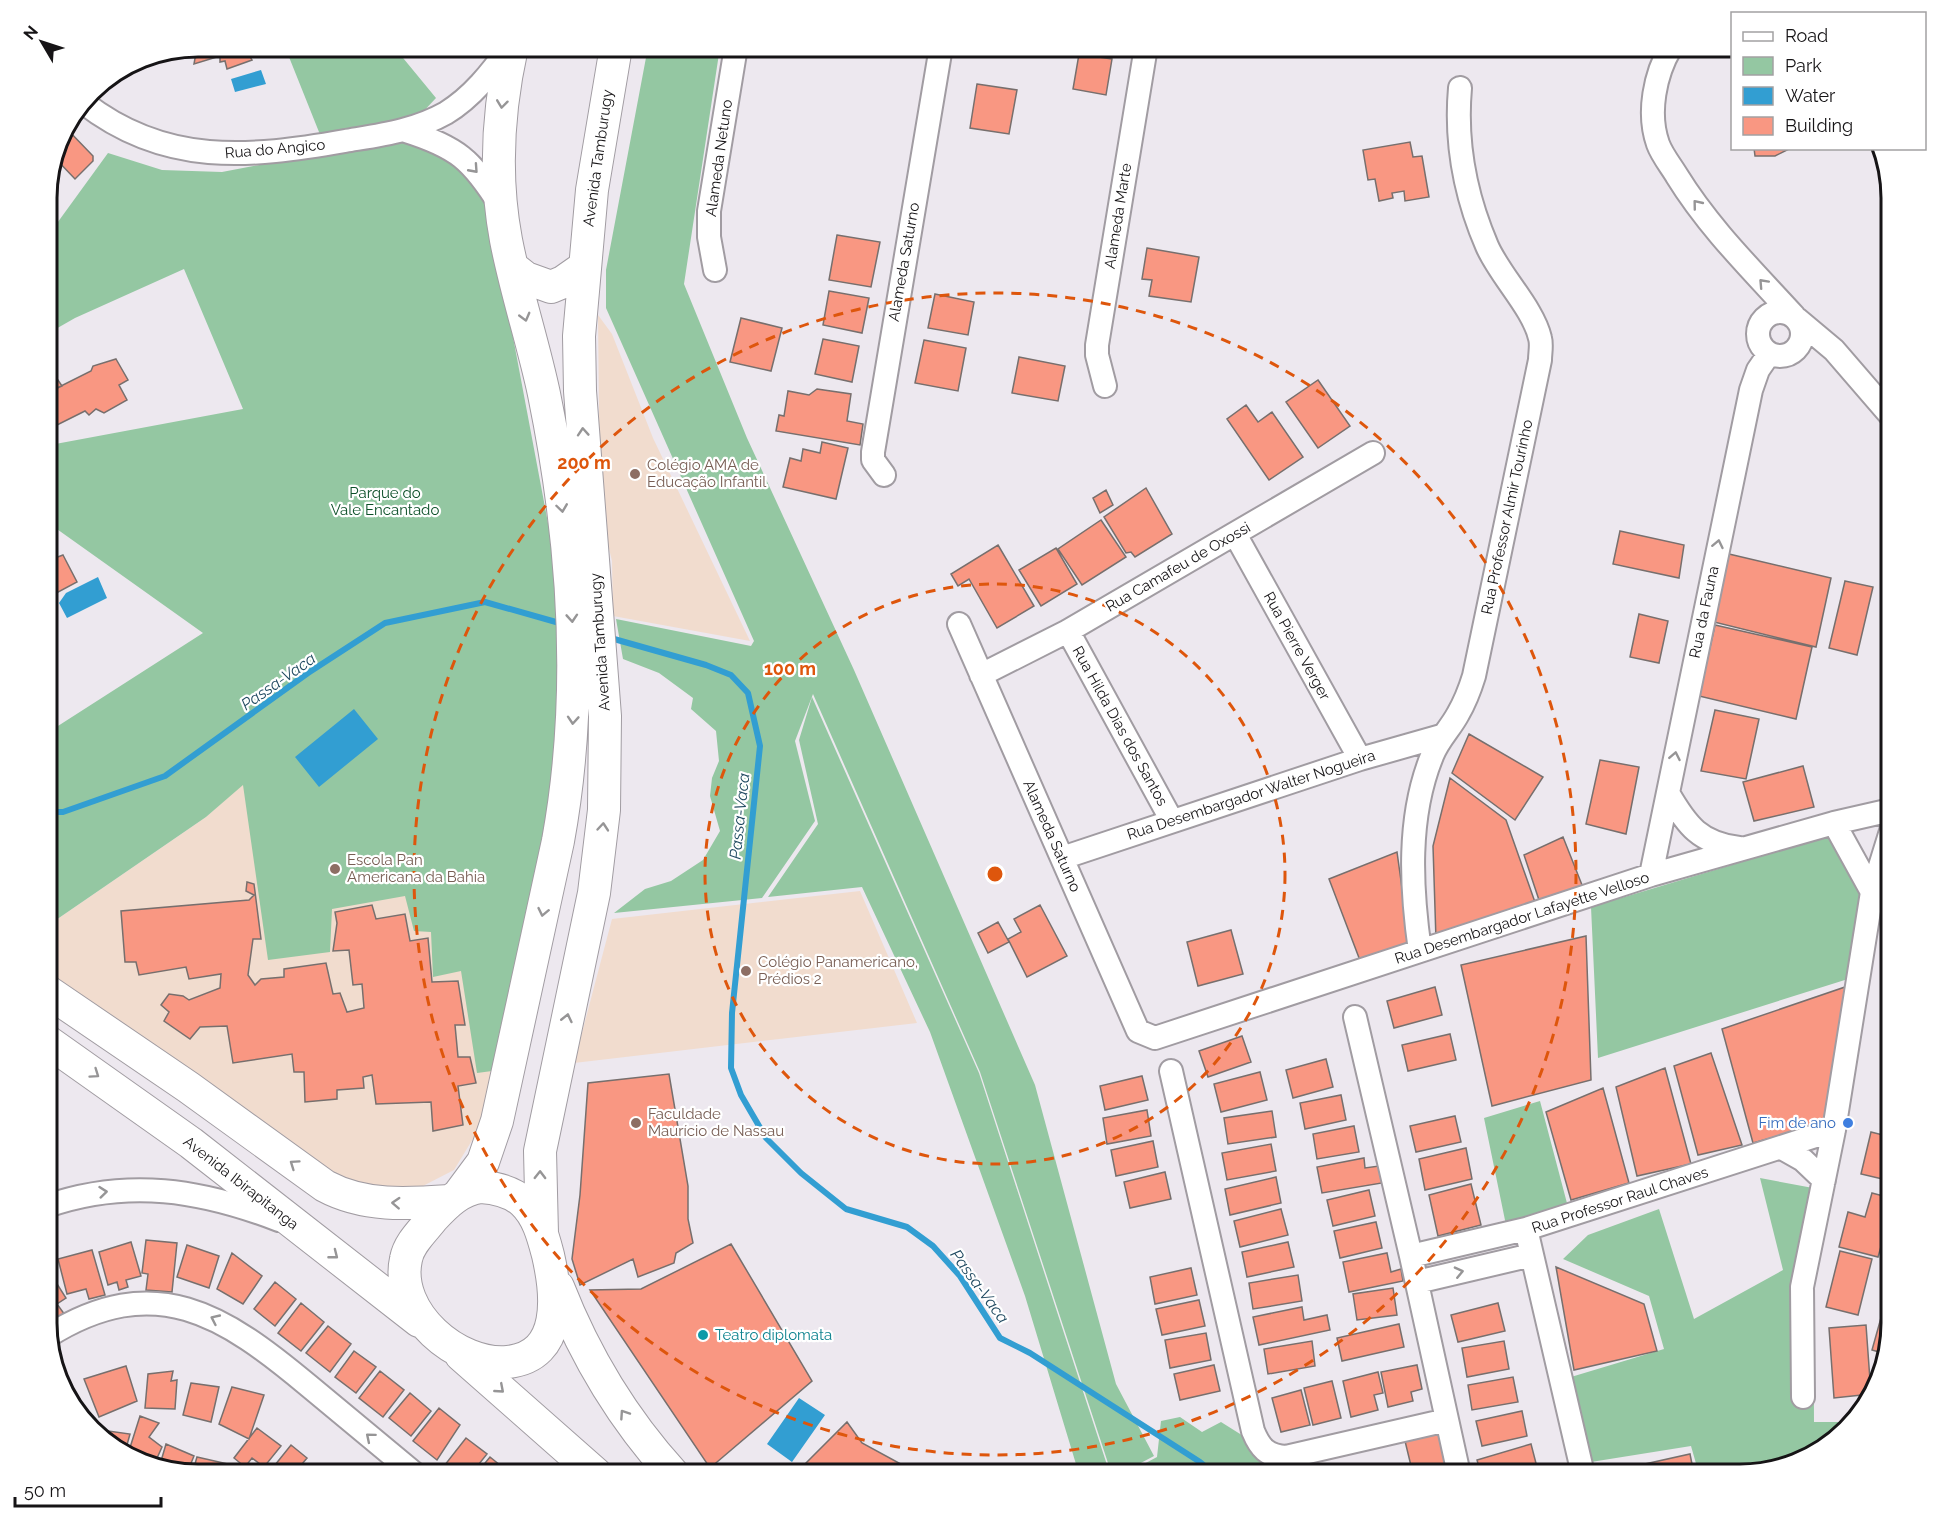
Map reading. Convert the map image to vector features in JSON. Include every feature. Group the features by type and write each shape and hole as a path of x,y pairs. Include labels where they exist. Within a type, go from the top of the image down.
{"main road":[{"name":"Avenida Tamburugy","path":"509,57 500,123 501,206 512,267 544,395 582,574"},
{"name":"Avenida Tamburugy","path":"542,1234 539,1184 544,1123 585,942 600,850 605,747 588,661 582,574 580,391 583,268 592,190 614,57"},
{"path":"512,267 526,278 551,287 563,282 583,268"},
{"name":"Avenida Tamburugy","path":"455,1197 476,1174 493,1136 549,886 566,799 574,713 588,661"},
{"path":"57,998 188,1087 325,1186 343,1196 399,1204 455,1197 487,1188 512,1195 532,1212 542,1234 553,1275 572,1322 612,1395 636,1431 664,1464"},
{"name":"Avenida Ibirapitanga","path":"57,1048 191,1143 432,1330"},
{"path":"455,1197 417,1237 408,1251 405,1264 409,1297 432,1330 585,1464"},
{"path":"456,1350 482,1360 498,1362 515,1360 534,1352 544,1342 553,1324 555,1308 553,1275"}],"street":[{"name":"Rua do Angico","path":"90,107 135,135 171,147 207,154 251,153 309,147 406,131 458,105 475,91 502,57"},
{"name":"Alameda Netuno","path":"715,270 709,237 709,211 734,57"},
{"name":"Alameda Saturno","path":"884,475 873,460 873,452 939,57"},
{"name":"Alameda Marte","path":"1105,386 1097,355 1097,345 1144,57"},
{"path":"1664,57 1656,87 1654,116 1658,144 1687,192 1733,250 1796,317 1834,351 1881,404"},
{"name":"Rua Professor Almir Tourinho","path":"1420,951 1413,878 1415,836 1431,758 1442,736 1457,715 1474,676 1540,360 1541,340 1535,322 1488,246 1465,183 1457,124 1460,88"},
{"name":"Rua do Angico","path":"406,131 440,141 456,151 474,166 501,206"},
{"path":"1796,317 1779,311 1771,313 1759,324 1759,343 1780,353 1820,354 1850,371"},
{"path":"1780,353 1801,341 1802,334 1796,317"},
{"name":"Rua da Fauna","path":"1651,875 1746,412 1758,370 1780,353"},
{"name":"Rua Camafeu de Oxossi","path":"981,675 1068,631 1373,453"},
{"name":"Rua Pierre Verger","path":"1235,534 1360,759"},
{"name":"Alameda Saturno","path":"959,624 1138,1031 1155,1038"},
{"name":"Rua Hilda Dias dos Santos","path":"1068,631 1173,821"},
{"name":"Rua Desembargador Walter Nogueira","path":"1062,858 1360,759 1442,736"},
{"path":"1668,793 1679,812 1704,838 1719,845 1741,848"},
{"name":"Rua Desembargador Lafayette Velloso","path":"1155,1038 1651,875 1741,848 1881,812"},
{"path":"1834,823 1872,892"},
{"path":"1803,1397 1803,1287 1834,1130 1872,892 1881,865"},
{"path":"1355,1017 1457,1464"},
{"path":"1171,1071 1253,1431 1259,1445 1276,1456 1286,1457 1447,1420"},
{"name":"Rua Professor Raul Chaves","path":"1581,1464 1526,1229 1834,1130"},
{"path":"1782,1148 1803,1160 1824,1180"},
{"path":"57,1203 80,1195 161,1190 207,1196 298,1227"},
{"path":"1411,1256 1526,1229"},
{"path":"1417,1282 1532,1254"},
{"path":"57,1331 96,1311 124,1304 165,1305 211,1316 266,1350 403,1464"}],"shaded area":[{"name":"Colégio AMA de Educação Infantil","path":"598,315 612,334 653,438 750,641 613,616 612,561 600,511"},
{"name":"Escola Pan Americana da Bahia","path":"563,653 485,1119 454,1170 417,1189 352,1197 57,986 57,919 206,817 336,701"},
{"name":"Colégio Panamericano, Prédios 2","path":"860,891 917,1023 574,1063 612,919"}],"green space":[{"path":"289,57 402,57 436,98 421,114 321,137"},
{"path":"646,57 718,57 684,284 747,438 854,670 1035,1085 1116,1384 1154,1456 1139,1464 1108,1464 980,1072 813,694 795,741 815,821 762,898 614,913 645,889 671,881 703,860 720,831 710,796 712,778 719,761 716,731 691,709 693,698 659,673 623,659 616,619 751,646 754,641 606,308 606,270"},
{"name":"Parque do Vale Encantado","path":"392,140 428,148 450,158 467,175 488,204 560,587 563,644 554,809 492,1071 477,1073 461,971 433,977 431,932 414,931 405,896 332,909 330,952 268,960 243,785 206,817 57,919 57,727 203,633 57,529 57,444 243,409 184,269 57,328 57,223 108,153 162,170 222,172"},
{"path":"812,697 979,1073 1107,1464 1076,1464 1025,1296 930,1032 862,887 768,897 818,824 799,740"},
{"path":"1832,835 1862,887 1848,979 1598,1058 1591,907"},
{"path":"1540,1101 1568,1207 1506,1225 1484,1118"},
{"path":"1760,1178 1813,1188 1814,1422 1840,1423 1803,1449 1786,1457 1759,1463 1696,1464 1691,1446 1591,1462 1571,1377 1664,1349 1649,1296 1563,1259 1588,1235 1659,1209 1694,1319 1783,1270"},
{"path":"1180,1417 1202,1432 1221,1422 1288,1464 1144,1464 1157,1457 1161,1421"}],"water":[{"path":"261,70 266,84 235,92 231,79"},
{"path":"98,577 107,598 67,618 59,603 66,593"},
{"path":"354,709 378,739 319,787 295,757"},
{"path":"799,1398 825,1415 792,1462 767,1444"}],"building":[{"path":"195,57 217,57 194,64"},
{"path":"220,57 250,57 252,60 227,69 225,61 220,62"},
{"path":"1078,57 1112,59 1106,95 1073,89"},
{"path":"977,84 1017,90 1009,134 970,128"},
{"path":"72,135 93,156 93,161 75,179 61,165"},
{"path":"1410,142 1413,157 1422,156 1429,197 1405,201 1404,191 1392,193 1393,198 1379,201 1375,179 1368,180 1363,150"},
{"path":"1754,150 1787,150 1775,156 1755,156"},
{"path":"837,235 880,242 871,287 829,280"},
{"path":"1147,248 1199,257 1191,302 1149,296 1152,280 1142,279"},
{"path":"829,291 869,298 862,333 823,325"},
{"path":"935,294 974,302 968,335 928,328"},
{"path":"741,318 782,328 771,371 730,362"},
{"path":"823,339 859,346 852,382 815,374"},
{"path":"924,340 966,348 958,391 915,383"},
{"path":"1019,357 1065,366 1058,401 1012,393"},
{"path":"116,359 128,380 119,385 127,400 104,413 96,409 89,415 85,411 57,425 57,388 91,371 93,366"},
{"path":"57,379 62,386 57,388"},
{"path":"1318,380 1350,426 1318,448 1286,402"},
{"path":"817,389 851,394 847,421 863,424 860,445 776,431 779,415 784,416 788,391 809,395"},
{"path":"1246,405 1258,422 1272,412 1303,457 1269,480 1227,419"},
{"path":"822,442 848,448 836,499 783,487 790,458 801,461 803,449 820,453"},
{"path":"1146,488 1172,534 1135,557 1131,552 1126,553 1104,517"},
{"path":"1106,490 1113,505 1100,513 1093,498"},
{"path":"1101,520 1126,557 1082,585 1058,549"},
{"path":"1620,531 1684,545 1679,578 1613,564"},
{"path":"998,545 1034,606 997,628 969,579 958,586 951,574"},
{"path":"1056,548 1077,584 1041,606 1019,570"},
{"path":"1729,554 1831,578 1816,647 1714,622"},
{"path":"63,555 77,582 57,593 57,557"},
{"path":"1845,581 1873,587 1857,655 1829,648"},
{"path":"1639,614 1668,621 1659,663 1630,657"},
{"path":"1715,625 1812,647 1796,719 1699,696"},
{"path":"1715,710 1759,719 1746,779 1701,771"},
{"path":"1469,734 1543,777 1515,820 1452,773"},
{"path":"1600,760 1639,767 1626,834 1586,824"},
{"path":"1803,766 1814,807 1754,821 1743,782"},
{"path":"1450,778 1506,820 1536,905 1436,940 1433,846"},
{"path":"1563,837 1584,890 1540,903 1524,855"},
{"path":"1397,852 1410,946 1361,963 1329,879"},
{"path":"247,882 254,884 261,939 253,939 248,975 255,985 261,979 284,977 284,969 326,963 333,994 340,993 347,1012 364,1008 362,984 353,985 349,950 333,951 337,923 335,912 372,905 376,919 405,914 410,941 428,938 432,982 458,981 465,1025 455,1025 458,1057 470,1057 476,1083 458,1086 463,1125 433,1131 431,1102 376,1104 372,1075 363,1077 364,1088 337,1090 337,1099 305,1102 304,1072 294,1072 292,1054 233,1063 227,1026 200,1027 190,1039 164,1021 169,1012 161,1005 169,994 183,996 189,1000 220,988 221,974 189,979 186,967 139,975 136,962 125,962 121,911 249,900 254,895 246,891"},
{"path":"1040,905 1067,956 1027,977 1008,939 1021,932 1014,919"},
{"path":"998,922 1009,942 988,953 978,933"},
{"path":"1231,930 1243,974 1198,986 1187,942"},
{"path":"1586,936 1591,1080 1492,1106 1461,965"},
{"path":"1851,985 1825,1123 1753,1143 1722,1029"},
{"path":"1435,987 1442,1015 1394,1028 1387,1001"},
{"path":"1450,1034 1456,1060 1408,1071 1402,1045"},
{"path":"1242,1036 1251,1062 1208,1077 1199,1051"},
{"path":"1711,1053 1742,1145 1698,1155 1674,1066"},
{"path":"1326,1059 1333,1087 1293,1098 1286,1070"},
{"path":"1665,1068 1691,1164 1637,1176 1616,1087"},
{"path":"1260,1072 1267,1100 1221,1112 1214,1084"},
{"path":"669,1074 688,1186 688,1219 693,1243 676,1253 674,1263 638,1277 633,1259 580,1285 572,1259 580,1195 588,1083"},
{"path":"1142,1076 1148,1100 1105,1110 1100,1086"},
{"path":"1603,1088 1629,1183 1571,1200 1546,1112"},
{"path":"1341,1095 1346,1120 1305,1129 1300,1103"},
{"path":"1147,1110 1151,1136 1107,1144 1103,1118"},
{"path":"1272,1111 1276,1137 1228,1144 1224,1118"},
{"path":"1455,1116 1461,1142 1416,1152 1410,1126"},
{"path":"1354,1126 1359,1152 1317,1159 1313,1134"},
{"path":"1871,1132 1881,1134 1881,1179 1861,1174"},
{"path":"1153,1141 1158,1167 1116,1176 1111,1150"},
{"path":"1271,1144 1276,1171 1227,1180 1222,1153"},
{"path":"1466,1148 1472,1179 1425,1190 1419,1159"},
{"path":"1364,1158 1365,1168 1379,1166 1382,1183 1322,1193 1317,1167"},
{"path":"1165,1172 1171,1199 1130,1208 1124,1182"},
{"path":"1276,1177 1281,1203 1230,1215 1225,1189"},
{"path":"1471,1184 1481,1225 1438,1236 1429,1195"},
{"path":"1369,1190 1375,1216 1333,1226 1327,1200"},
{"path":"1872,1193 1881,1195 1881,1246 1878,1257 1839,1247 1848,1212 1865,1217"},
{"path":"1281,1209 1288,1235 1240,1247 1234,1221"},
{"path":"1376,1222 1382,1248 1340,1258 1334,1231"},
{"path":"146,1240 177,1243 172,1292 146,1290 148,1274 142,1273"},
{"path":"131,1242 141,1276 126,1280 128,1287 119,1290 117,1282 108,1285 99,1252"},
{"path":"1288,1242 1294,1267 1247,1277 1242,1252"},
{"name":"Teatro diplomata","path":"731,1244 812,1381 715,1464 707,1464 590,1290 641,1289"},
{"path":"187,1245 219,1256 209,1288 177,1277"},
{"path":"92,1250 105,1295 89,1299 86,1289 67,1294 58,1259"},
{"path":"1840,1251 1872,1259 1858,1315 1826,1307"},
{"path":"232,1253 262,1276 243,1304 217,1289"},
{"path":"1387,1253 1391,1272 1401,1269 1403,1281 1349,1292 1343,1262"},
{"path":"1556,1267 1644,1304 1657,1351 1574,1370"},
{"path":"1191,1268 1197,1295 1155,1304 1150,1277"},
{"path":"1298,1275 1302,1301 1253,1309 1249,1283"},
{"path":"275,1282 296,1299 275,1326 254,1309"},
{"path":"57,1284 66,1298 57,1304"},
{"path":"1393,1288 1397,1315 1357,1320 1353,1294"},
{"path":"1199,1300 1205,1326 1162,1335 1156,1309"},
{"path":"301,1303 324,1322 301,1351 278,1333"},
{"path":"1498,1303 1505,1331 1458,1342 1451,1315"},
{"path":"57,1304 65,1315 57,1320"},
{"path":"1302,1307 1304,1320 1327,1315 1330,1330 1259,1345 1253,1317"},
{"path":"1881,1318 1878,1352 1872,1350"},
{"path":"1399,1324 1404,1347 1342,1361 1337,1338"},
{"path":"1866,1325 1870,1377 1861,1395 1834,1398 1829,1328"},
{"path":"328,1326 351,1344 330,1372 306,1353"},
{"path":"1206,1333 1211,1360 1170,1368 1165,1340"},
{"path":"1312,1341 1315,1366 1268,1374 1264,1349"},
{"path":"1504,1341 1509,1369 1467,1377 1462,1348"},
{"path":"354,1351 376,1367 356,1393 335,1377"},
{"path":"1214,1365 1220,1391 1180,1400 1174,1374"},
{"path":"1417,1365 1422,1389 1411,1392 1413,1401 1388,1407 1381,1372"},
{"path":"126,1366 137,1401 99,1417 84,1379"},
{"path":"173,1371 171,1381 177,1380 175,1409 145,1408 148,1374"},
{"path":"380,1371 404,1390 383,1417 359,1398"},
{"path":"1378,1372 1383,1393 1374,1395 1378,1410 1351,1417 1343,1381"},
{"path":"1513,1377 1518,1402 1472,1410 1468,1385"},
{"path":"1332,1381 1341,1418 1313,1425 1304,1388"},
{"path":"191,1383 219,1387 211,1422 183,1415"},
{"path":"232,1387 264,1395 249,1439 219,1424"},
{"path":"1301,1390 1310,1425 1281,1432 1272,1398"},
{"path":"410,1393 431,1411 411,1436 389,1418"},
{"path":"439,1408 460,1425 437,1460 413,1441"},
{"path":"1522,1411 1527,1436 1482,1446 1476,1421"},
{"path":"140,1416 159,1423 149,1437 162,1447 157,1458 130,1447"},
{"path":"847,1422 862,1443 901,1464 805,1464"},
{"path":"257,1428 281,1446 266,1464 260,1464 252,1458 247,1464 241,1464 234,1458"},
{"path":"108,1431 130,1434 127,1445"},
{"path":"1438,1433 1446,1464 1411,1464 1405,1441"},
{"path":"466,1438 487,1454 479,1464 446,1464"},
{"path":"166,1444 194,1456 191,1464 162,1459"},
{"path":"1531,1444 1536,1464 1478,1464 1477,1460"},
{"path":"291,1445 307,1458 302,1464 276,1464"},
{"path":"1690,1454 1692,1464 1645,1464"},
{"path":"197,1457 228,1464 198,1464 195,1464"},
{"path":"490,1457 499,1464 484,1464"}],"waterway":[{"name":"Passa-Vaca","path":"57,812 63,812 165,776 308,673 385,623 485,602 563,624"},
{"name":"Passa-Vaca","path":"607,637 706,665 731,675 748,693 760,746 732,1013 731,1068 741,1095 766,1138 801,1173 846,1209 907,1227 933,1246 960,1276 1000,1338 1030,1353 1202,1464"}],"place":[{"name":"Colégio AMA de Educação Infantil","path":"635,474"},
{"name":"Escola Pan Americana da Bahia","path":"335,869"},
{"name":"Colégio Panamericano, Prédios 2","path":"746,971"},
{"name":"Faculdade Maurício de Nassau","path":"636,1123"},
{"name":"Fim de ano","path":"1848,1123"},
{"name":"Teatro diplomata","path":"703,1335"}]}
